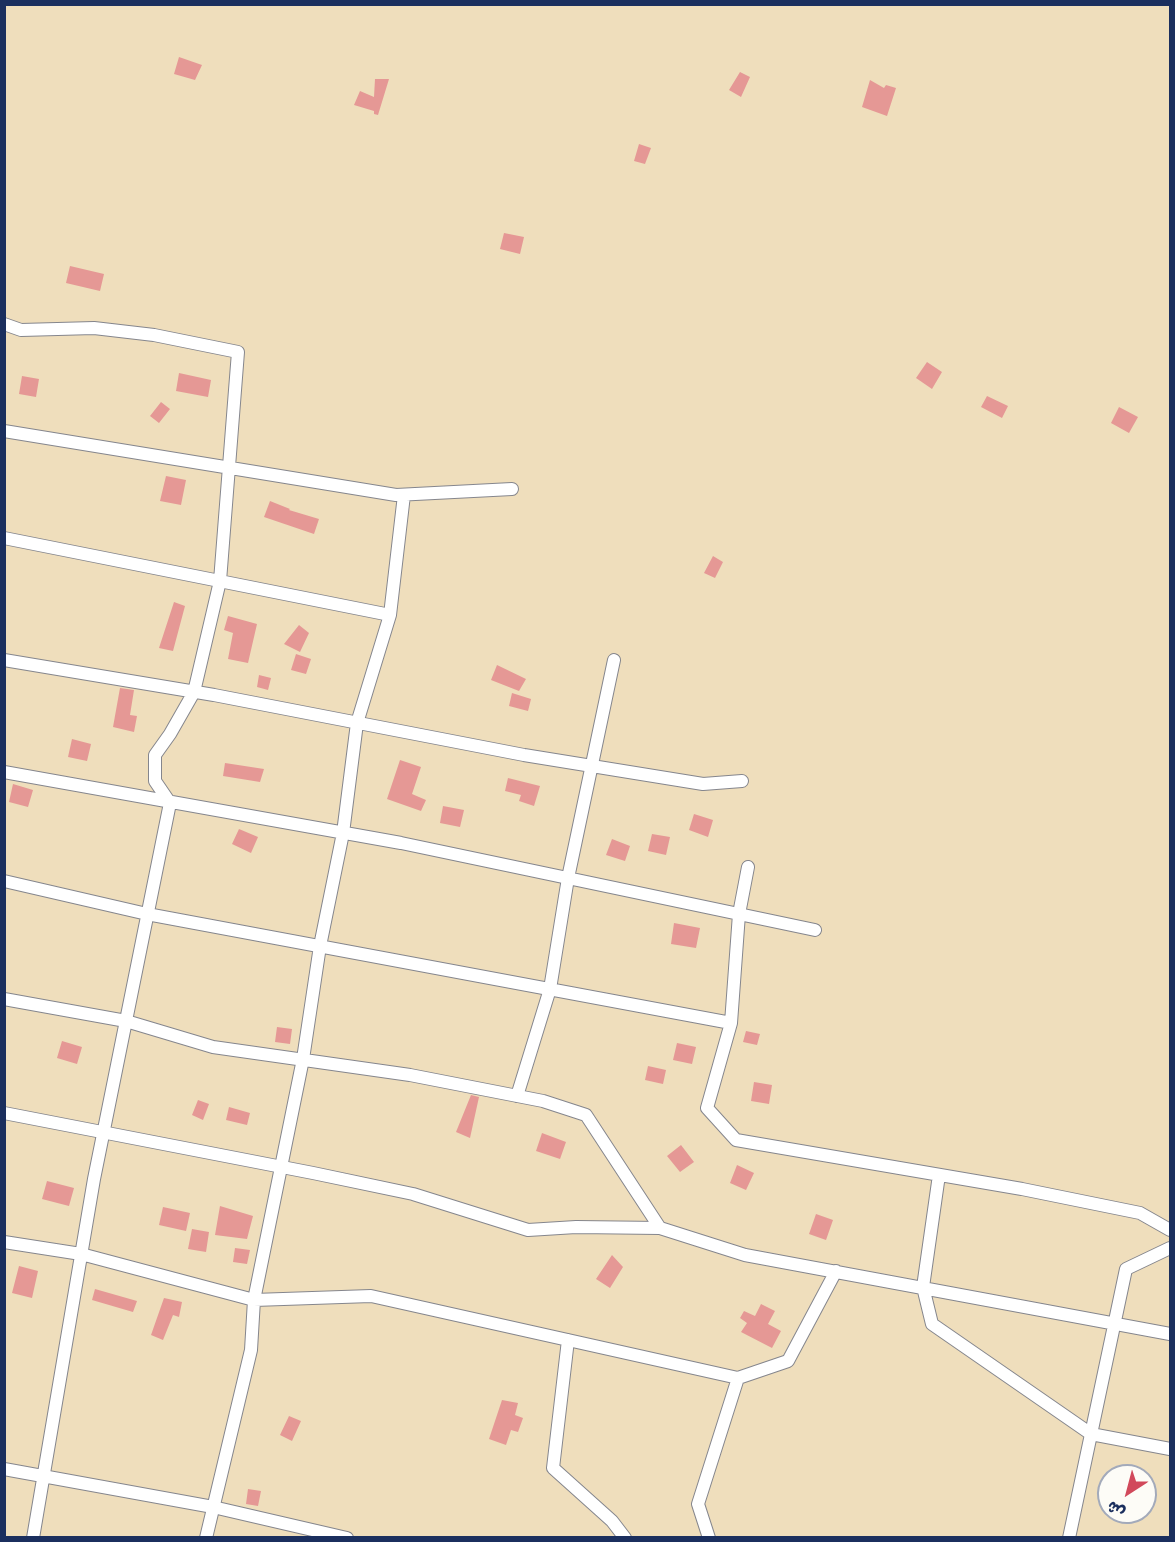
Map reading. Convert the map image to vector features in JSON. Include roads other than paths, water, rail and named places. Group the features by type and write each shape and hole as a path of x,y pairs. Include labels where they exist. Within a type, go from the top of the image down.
{"street":[{"path":"4,324 21,330 94,328 154,335 238,352 220,581 194,692 155,755 156,781 170,803 103,1133 33,1538"},
{"path":"4,431 404,495 512,489"},
{"path":"206,1538 251,1350 254,1300 303,1059 320,946 343,833 357,723 390,615 404,495"},
{"path":"4,538 390,615"},
{"path":"4,660 194,692 524,755 703,784 742,782"},
{"path":"517,1096 550,989 568,878 614,660"},
{"path":"4,772 343,833 815,930"},
{"path":"748,867 739,914 731,1023 707,1108 736,1140 1022,1189 1140,1213 1170,1230"},
{"path":"4,881 147,914 731,1023"},
{"path":"4,999 126,1021 213,1047 410,1075 543,1101 586,1115 660,1228"},
{"path":"4,1113 413,1194 528,1230 576,1227 660,1228 745,1255 1170,1334"},
{"path":"939,1175 924,1287 932,1324 1091,1434 1170,1449"},
{"path":"4,1242 81,1254 254,1300 371,1296 738,1378 788,1361 836,1271"},
{"path":"1069,1538 1126,1269 1170,1248"},
{"path":"568,1340 553,1468 612,1521 624,1538"},
{"path":"709,1538 698,1504 738,1378"},
{"path":"4,1469 213,1507 347,1538"}]}
